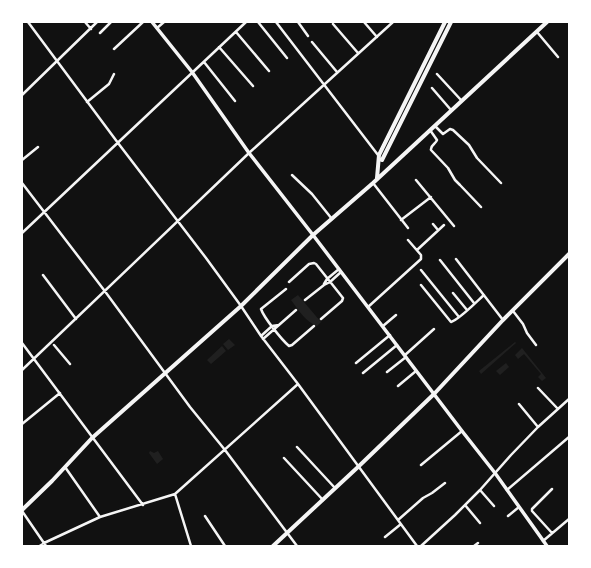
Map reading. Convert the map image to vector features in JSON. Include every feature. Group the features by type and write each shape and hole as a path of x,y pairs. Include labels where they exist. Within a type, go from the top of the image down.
{"main road":[{"path":"377,178 379,155 445,22"},
{"path":"382,160 451,22"},
{"path":"22,510 52,481 92,438 241,306 313,235 389,168 547,22"},
{"path":"379,155 389,168"},
{"path":"273,546 434,394 503,320 569,254"}],"street":[{"path":"28,22 118,143 178,220 241,306 262,338 298,384 417,546"},
{"path":"85,22 90,29"},
{"path":"22,95 98,22"},
{"path":"100,33 111,22"},
{"path":"114,49 143,22"},
{"path":"152,22 192,72 249,153 495,473 547,546"},
{"path":"157,28 164,22"},
{"path":"22,233 246,22"},
{"path":"258,22 287,58"},
{"path":"276,22 379,155"},
{"path":"298,22 308,36"},
{"path":"364,22 377,37"},
{"path":"22,370 249,153 392,22"},
{"path":"333,24 358,53"},
{"path":"537,31 558,57"},
{"path":"236,32 269,71"},
{"path":"312,42 337,72"},
{"path":"219,47 253,86"},
{"path":"204,62 236,101"},
{"path":"87,102 108,84 114,74"},
{"path":"437,74 462,100"},
{"path":"432,88 451,110"},
{"path":"434,125 443,134 451,129 453,130 501,183"},
{"path":"430,130 437,140 430,150 448,168 455,180 480,207"},
{"path":"22,160 38,147"},
{"path":"292,175 309,191 332,219"},
{"path":"416,180 454,226"},
{"path":"373,182 408,228"},
{"path":"22,183 104,290 190,407 225,450 297,546"},
{"path":"401,220 431,197"},
{"path":"432,224 438,230"},
{"path":"417,250 444,225"},
{"path":"368,307 421,259 421,255 408,240"},
{"path":"456,259 503,320"},
{"path":"440,260 474,303"},
{"path":"289,282 309,264 316,264 343,300 321,319"},
{"path":"421,270 459,317"},
{"path":"305,300 340,271"},
{"path":"43,275 76,319"},
{"path":"421,285 452,322 484,295"},
{"path":"286,289 261,309 275,330 290,346 314,326"},
{"path":"453,293 467,310"},
{"path":"262,338 275,330 278,325 296,310"},
{"path":"512,311 524,324 527,333 536,345"},
{"path":"383,326 396,315"},
{"path":"262,338 272,326 278,325"},
{"path":"387,372 434,329"},
{"path":"356,363 390,335"},
{"path":"22,343 143,505"},
{"path":"54,345 70,364"},
{"path":"363,373 397,345"},
{"path":"398,386 417,371"},
{"path":"39,546 45,545 100,518 175,494 298,384"},
{"path":"538,388 558,410"},
{"path":"22,424 60,393"},
{"path":"421,546 480,490 538,427 569,399"},
{"path":"519,404 538,427"},
{"path":"421,465 462,431"},
{"path":"507,490 569,437"},
{"path":"297,447 335,488"},
{"path":"284,458 323,500"},
{"path":"65,467 100,518"},
{"path":"398,520 423,498 445,483"},
{"path":"552,489 532,509 532,511 552,533"},
{"path":"480,490 494,506"},
{"path":"175,494 191,546"},
{"path":"465,505 480,523"},
{"path":"508,516 519,507"},
{"path":"22,510 45,545"},
{"path":"205,516 225,546"},
{"path":"543,541 569,519"},
{"path":"385,537 401,524"},
{"path":"474,546 478,543"}],"shaded area":[{"path":"298,295 321,322 317,326 300,312 291,300"},
{"path":"229,339 235,345 228,350 223,344"},
{"path":"515,342 516,343 481,374 479,371"},
{"path":"222,346 226,351 211,364 207,360"},
{"path":"522,348 546,378 542,381 538,377 541,374 524,354 518,359 515,355"},
{"path":"506,363 509,367 500,375 496,371"},
{"path":"150,451 154,453 158,451 163,459 157,464 149,453"}]}
